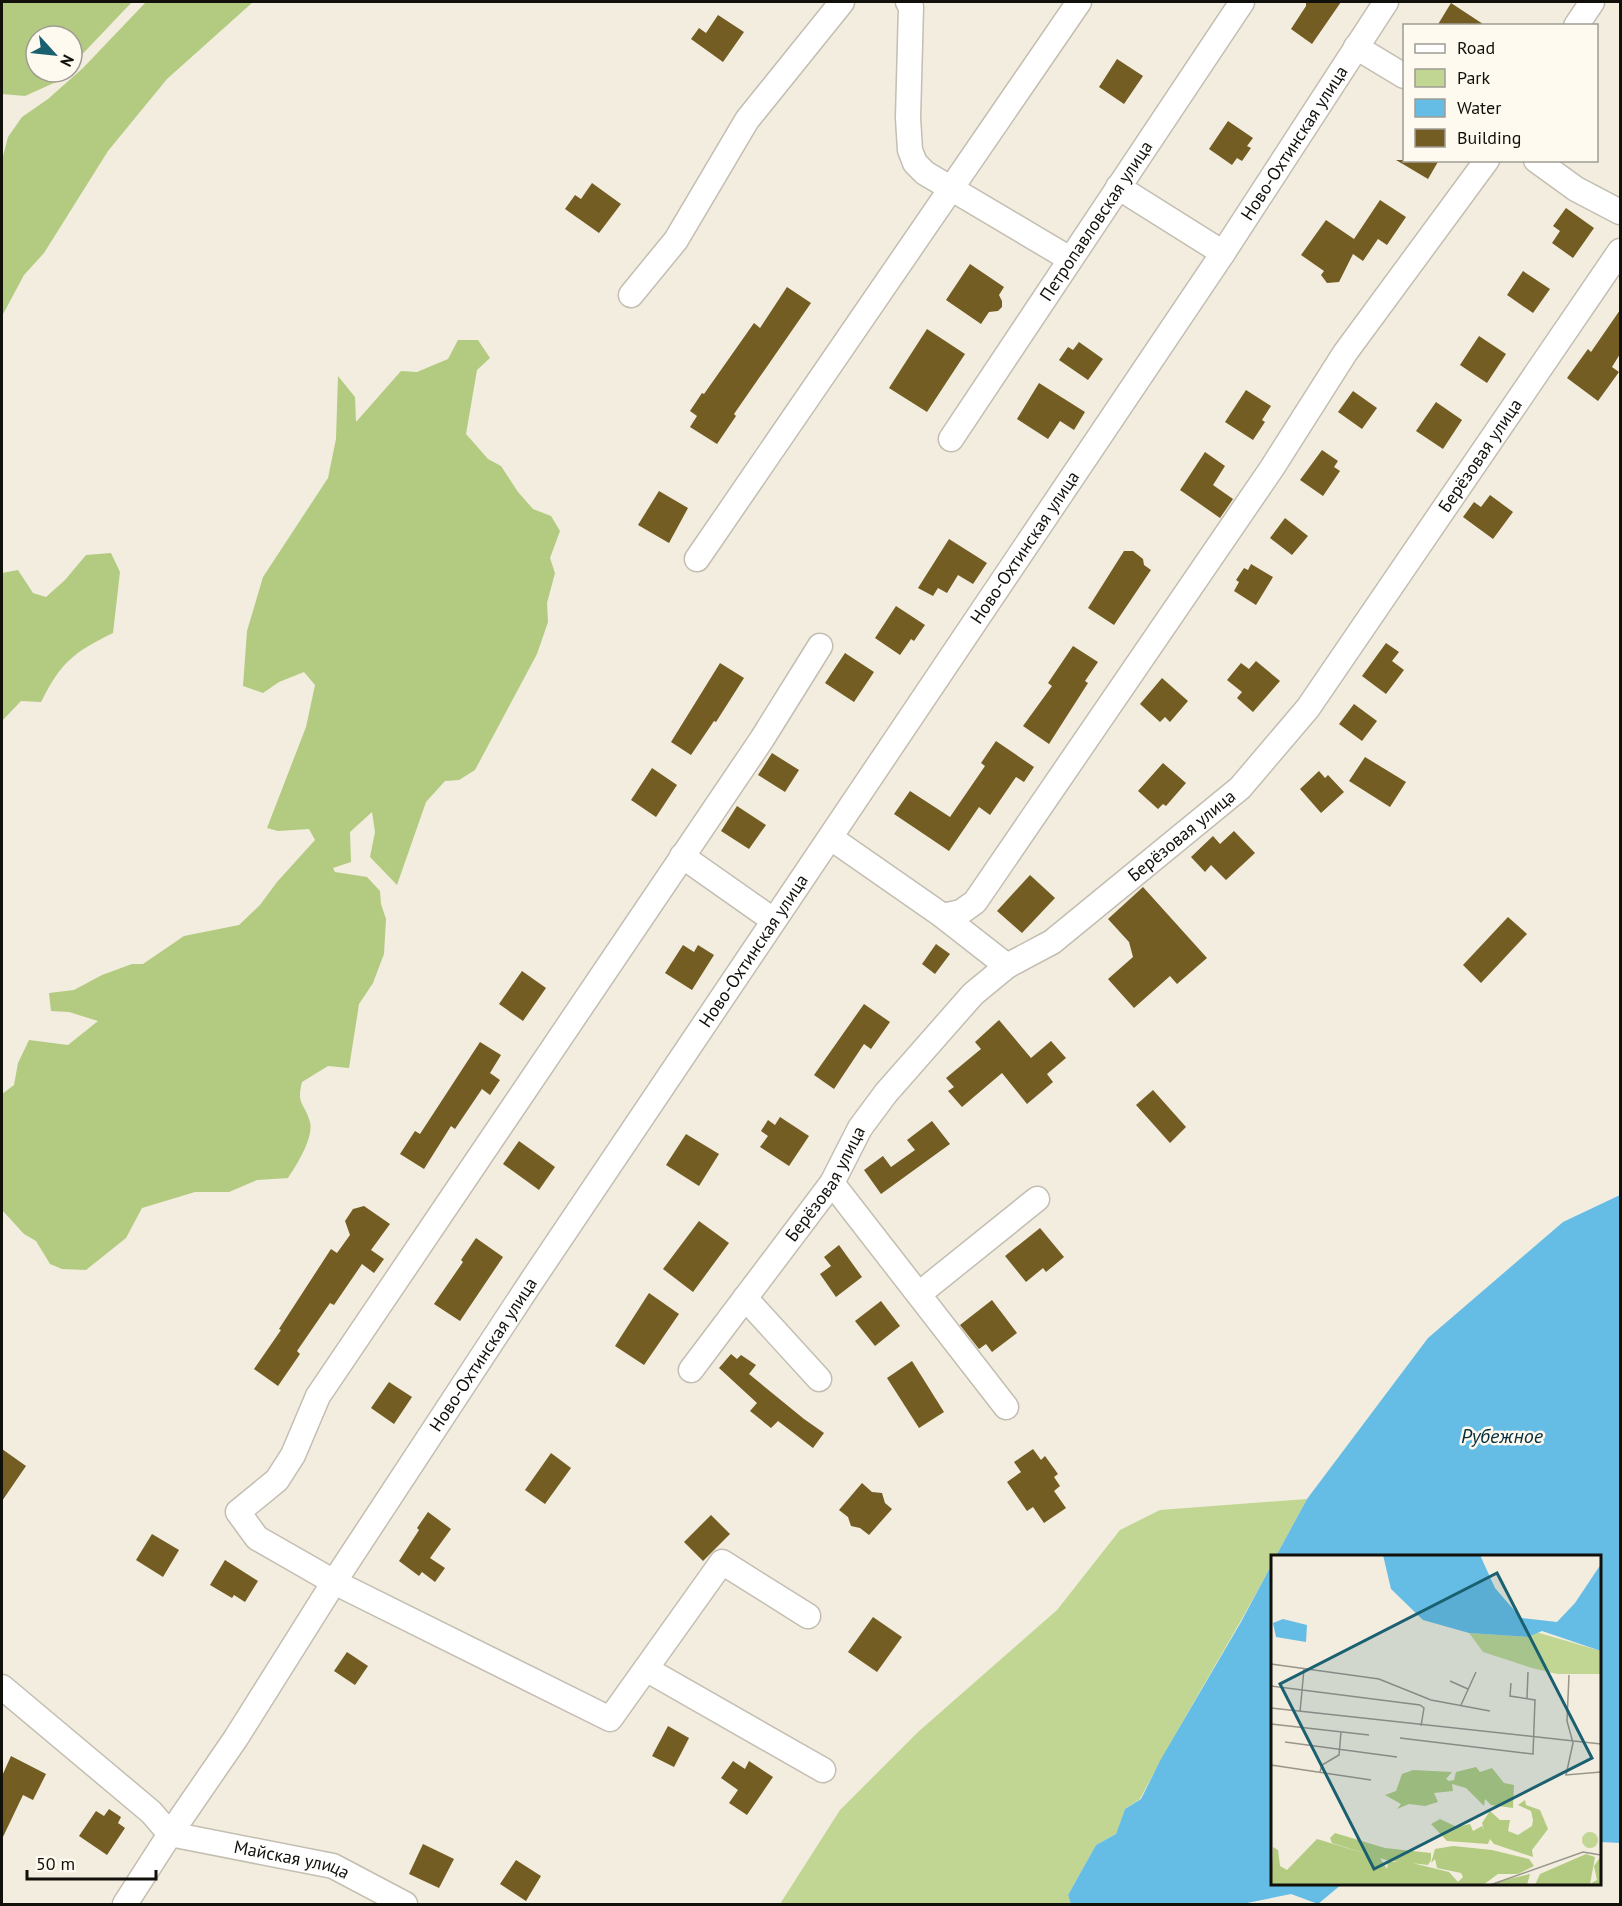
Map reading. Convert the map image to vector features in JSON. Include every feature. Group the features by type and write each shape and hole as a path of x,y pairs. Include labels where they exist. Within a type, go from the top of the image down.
{"street":[{"path":"630,295 676,240 747,120 842,2"},
{"path":"908,2 911,8 908,118 910,150 915,164 1070,259"},
{"path":"698,559 1079,2"},
{"name":"Петропавловская улица","path":"951,439 1242,2"},
{"name":"Ново-Охтинская улица","path":"125,1905 237,1738 334,1582 773,920 831,838 1223,253 1386,2"},
{"path":"1577,24 1592,2"},
{"path":"1356,47 1403,75"},
{"path":"943,916 961,912 975,902 1272,468 1345,353 1486,162"},
{"path":"1539,162 1576,189 1620,212"},
{"path":"1118,187 1223,253"},
{"name":"Берёзовая улица","path":"691,1370 832,1183 860,1128 886,1093 973,994 1007,966 1052,942 1240,788 1308,708 1620,251"},
{"path":"808,1616 722,1562 610,1719 334,1582 257,1539 238,1512 277,1480 293,1455 318,1396 762,739 820,646"},
{"path":"831,838 943,916 1007,966"},
{"path":"682,856 773,920"},
{"path":"832,1183 1006,1407"},
{"path":"919,1294 1037,1199"},
{"path":"745,1298 819,1379"},
{"path":"646,1669 823,1770"},
{"path":"2,1687 151,1812 171,1834"},
{"name":"Майская улица","path":"171,1834 333,1866 405,1905"}],"green space":[{"path":"2,2 132,2 84,52 84,24 24,24 24,84 52,84 25,96 2,94"},
{"path":"146,2 253,2 167,79 108,151 44,253 24,275 2,316 2,160 8,137 22,117 65,84 84,84 84,67"},
{"path":"458,340 478,340 490,358 477,370 466,434 488,459 501,466 518,492 533,509 551,516 560,531 550,558 555,573 547,603 548,622 537,654 475,770 459,780 445,781 426,802 397,885 370,857 375,832 372,812 350,832 351,862 333,868 335,872 367,877 380,891 386,919 384,954 373,983 359,1004 349,1068 328,1066 302,1082 300,1095 311,1129 304,1152 288,1178 257,1180 229,1192 195,1192 142,1208 126,1238 86,1270 62,1269 50,1264 36,1241 24,1234 2,1210 2,1094 14,1085 18,1063 29,1040 68,1045 98,1021 69,1012 51,1011 49,993 74,990 102,975 132,964 143,964 184,936 239,925 260,905 277,882 315,840 309,829 278,831 267,828 306,727 315,685 304,672 279,682 263,693 243,686 247,631 263,577 328,478 336,439 338,376 355,397 356,422 401,371 417,372 448,359"},
{"path":"111,553 120,572 113,633 88,646 62,667 41,702 21,701 2,721 2,573 18,570 33,593 46,597 65,580 86,555"},
{"path":"1307,1499 1277,1555 1271,1555 1271,1566 1140,1799 1125,1809 1116,1834 1096,1845 1068,1895 1071,1904 780,1904 840,1810 918,1732 1057,1610 1120,1530 1160,1510"}],"water":[{"name":"Рубежное","path":"1620,1195 1620,1843 1601,1842 1601,1555 1277,1555 1307,1499 1428,1338 1563,1222"},
{"path":"1271,1566 1271,1885 1341,1885 1318,1904 1291,1894 1242,1904 1071,1904 1068,1895 1096,1845 1116,1834 1125,1809 1141,1799 1161,1759"}],"building":[{"path":"1306,2 1341,2 1312,44 1291,29 1306,6"},
{"path":"1451,3 1483,24 1438,24"},
{"path":"718,15 744,32 723,62 691,39 699,28 706,33"},
{"path":"1117,59 1143,76 1124,104 1099,87"},
{"path":"1228,121 1253,138 1247,146 1251,148 1242,161 1237,158 1232,165 1209,149"},
{"path":"1396,160 1438,162 1428,179"},
{"path":"592,183 621,204 599,233 565,209 575,195 581,199"},
{"path":"1380,200 1406,217 1387,245 1378,239 1363,261 1353,254 1339,282 1327,283 1321,275 1324,271 1301,255 1326,220 1354,239"},
{"path":"1566,208 1594,228 1573,258 1552,243 1560,231 1553,226"},
{"path":"970,264 1004,287 999,295 1002,307 998,311 989,312 981,324 946,300"},
{"path":"1523,271 1550,289 1533,313 1507,295"},
{"path":"787,287 811,303 734,414 736,416 717,444 690,427 697,416 690,411 754,323 760,328"},
{"path":"1620,310 1620,354 1612,367 1619,372 1598,401 1567,378 1588,349 1591,352"},
{"path":"927,329 965,354 927,412 889,388"},
{"path":"1479,336 1506,354 1487,383 1460,365"},
{"path":"1079,342 1103,359 1088,380 1059,360 1068,347 1073,350"},
{"path":"1039,383 1085,412 1074,430 1060,421 1048,439 1017,419"},
{"path":"1246,390 1271,406 1262,420 1265,422 1253,440 1225,422"},
{"path":"1353,391 1377,408 1362,429 1338,412"},
{"path":"1436,402 1462,420 1443,449 1416,431"},
{"path":"1322,450 1338,461 1334,467 1340,471 1323,496 1300,480"},
{"path":"1205,452 1225,466 1213,485 1233,499 1220,518 1180,490"},
{"path":"659,491 688,508 669,543 638,525"},
{"path":"1490,495 1513,512 1493,539 1463,517 1474,502 1481,507"},
{"path":"1285,518 1308,536 1292,555 1270,538"},
{"path":"949,539 987,563 973,584 958,575 947,593 938,588 933,596 918,588"},
{"path":"1124,551 1133,551 1151,570 1114,625 1088,608"},
{"path":"1251,564 1273,577 1256,605 1234,591 1239,582 1236,580 1244,568 1248,570"},
{"path":"896,606 925,625 900,655 875,638"},
{"path":"1386,643 1399,652 1392,661 1404,670 1386,694 1362,676"},
{"path":"1073,646 1098,662 1085,681 1088,683 1049,744 1023,726 1052,686 1048,683"},
{"path":"845,653 874,672 854,702 825,683"},
{"path":"1256,661 1280,681 1253,712 1237,698 1242,692 1227,680 1241,663 1249,669"},
{"path":"720,663 744,678 716,722 714,721 691,755 671,742"},
{"path":"1162,678 1188,701 1170,722 1165,717 1160,722 1140,704"},
{"path":"1354,704 1377,721 1362,741 1339,724"},
{"path":"996,741 1034,767 1024,782 1016,777 990,815 979,807 949,851 894,814 910,791 950,817 985,766 981,763"},
{"path":"772,753 799,770 785,792 758,775"},
{"path":"1365,757 1406,782 1390,807 1349,781"},
{"path":"1163,763 1186,783 1166,806 1163,804 1158,809 1138,791"},
{"path":"652,768 677,785 656,817 631,800"},
{"path":"1319,771 1325,778 1328,775 1344,792 1321,813 1300,789"},
{"path":"737,806 766,825 749,849 721,831"},
{"path":"1234,831 1255,853 1226,880 1211,865 1205,872 1191,857 1213,836 1220,844"},
{"path":"1030,875 1055,898 1022,933 997,911"},
{"path":"1143,887 1207,958 1177,984 1170,976 1134,1008 1108,979 1133,957 1129,942 1108,919"},
{"path":"1508,917 1527,934 1481,983 1463,965"},
{"path":"936,944 950,954 935,974 922,964"},
{"path":"683,945 694,952 698,945 714,955 692,990 665,973"},
{"path":"522,971 546,988 523,1021 499,1004"},
{"path":"864,1004 890,1022 871,1049 864,1044 834,1089 814,1075"},
{"path":"999,1020 1031,1058 1051,1041 1066,1058 1047,1074 1053,1082 1027,1104 1002,1073 962,1107 948,1091 954,1087 946,1078 981,1049 975,1042"},
{"path":"480,1042 501,1055 490,1073 500,1080 490,1095 482,1089 455,1129 451,1126 424,1169 400,1154 415,1131 420,1134"},
{"path":"1153,1090 1186,1127 1170,1143 1136,1105"},
{"path":"780,1117 809,1136 789,1166 760,1147 768,1136 761,1131 768,1120 775,1125"},
{"path":"932,1121 950,1144 881,1194 864,1170 883,1156 891,1167 915,1150 907,1140"},
{"path":"686,1134 719,1154 699,1186 666,1165"},
{"path":"519,1141 555,1167 539,1190 503,1164"},
{"path":"364,1206 390,1224 371,1250 384,1259 374,1273 362,1264 334,1305 330,1303 297,1351 300,1354 278,1386 254,1369 331,1249 337,1253 350,1235 345,1221 353,1209"},
{"path":"699,1221 729,1243 693,1292 663,1269"},
{"path":"1040,1228 1064,1257 1046,1272 1043,1268 1026,1282 1005,1256"},
{"path":"476,1238 503,1257 460,1321 434,1304 463,1262 461,1260"},
{"path":"839,1245 862,1277 836,1297 820,1274 831,1266 824,1257"},
{"path":"649,1293 679,1314 644,1365 615,1346"},
{"path":"992,1300 1017,1333 992,1352 986,1344 979,1349 960,1325"},
{"path":"881,1301 900,1326 875,1346 855,1321"},
{"path":"731,1354 737,1359 741,1355 756,1365 749,1374 824,1433 813,1448 778,1421 771,1428 750,1411 757,1403 719,1368"},
{"path":"912,1361 944,1412 919,1428 887,1378"},
{"path":"389,1382 412,1397 394,1424 371,1408"},
{"path":"2,1449 26,1466 2,1501"},
{"path":"1033,1449 1041,1460 1045,1456 1058,1474 1054,1477 1060,1486 1054,1491 1066,1508 1044,1523 1033,1507 1027,1511 1007,1482 1021,1472 1014,1462"},
{"path":"551,1453 571,1468 545,1504 525,1490"},
{"path":"862,1483 872,1492 882,1493 885,1503 892,1509 869,1535 860,1528 851,1526 848,1517 839,1510"},
{"path":"428,1512 451,1529 430,1558 445,1568 435,1582 422,1572 419,1576 399,1561"},
{"path":"711,1515 730,1534 703,1561 684,1542"},
{"path":"152,1534 179,1550 163,1577 136,1560"},
{"path":"225,1560 258,1581 245,1602 234,1595 232,1598 210,1585"},
{"path":"873,1617 902,1637 877,1672 848,1652"},
{"path":"347,1652 368,1666 355,1685 334,1671"},
{"path":"668,1726 689,1738 674,1767 652,1756"},
{"path":"11,1756 46,1774 33,1800 23,1795 2,1839 2,1776"},
{"path":"733,1761 745,1769 749,1761 773,1777 747,1815 729,1803 738,1790 721,1778"},
{"path":"109,1809 121,1817 118,1823 125,1828 107,1855 79,1836 96,1811 104,1816"},
{"path":"423,1844 454,1859 439,1888 409,1874"},
{"path":"516,1860 541,1876 526,1901 500,1884"}]}
